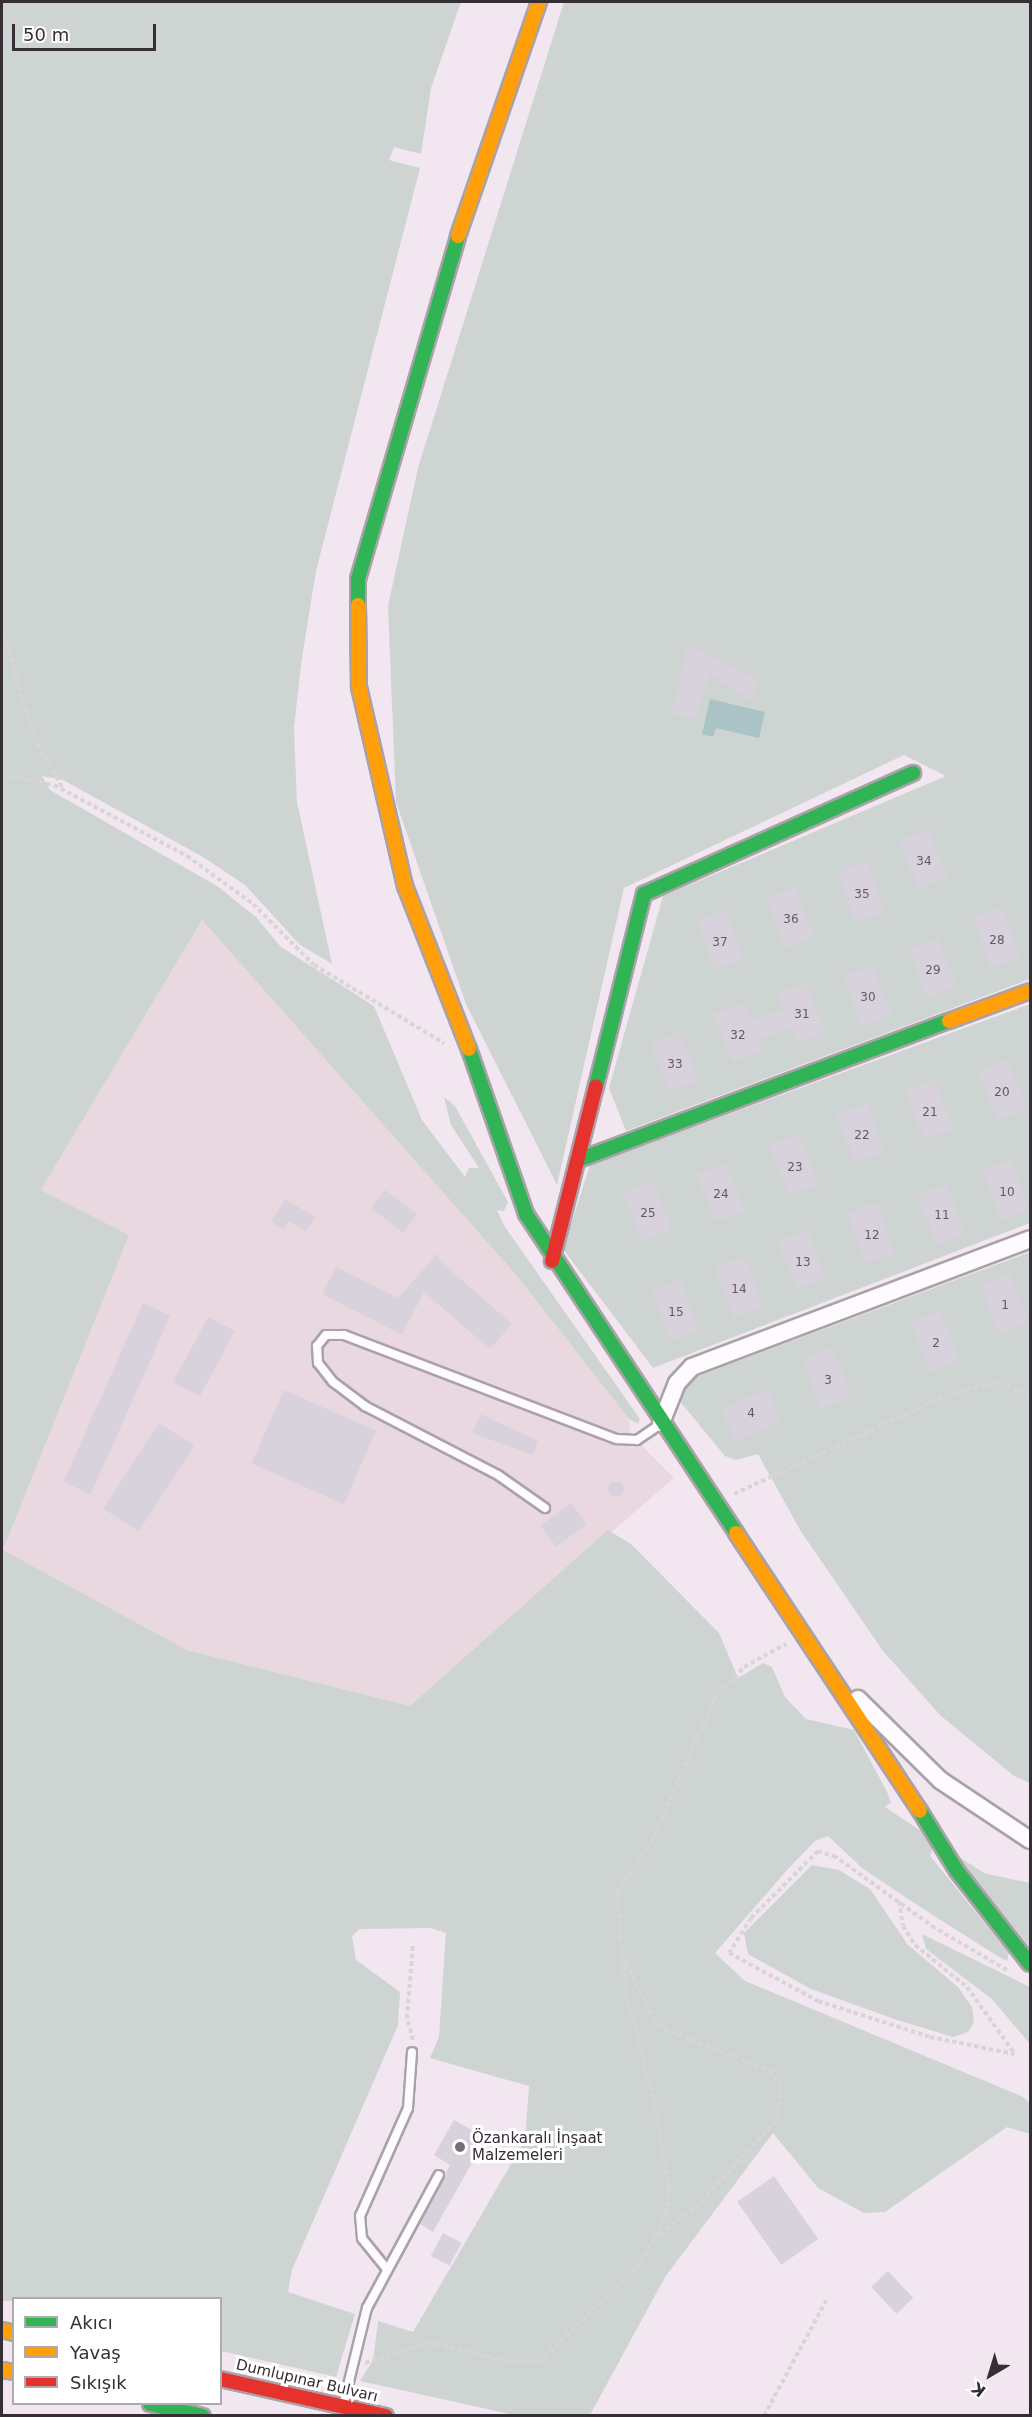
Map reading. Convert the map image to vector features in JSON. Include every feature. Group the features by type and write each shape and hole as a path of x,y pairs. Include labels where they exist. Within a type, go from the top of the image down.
{"main road":[{"path":"538,2 464,217 358,579 359,687 382,795 405,886 472,1061 526,1214 552,1261 808,1642 957,1871 1030,1964"},
{"path":"552,1261 581,1159 644,894 913,772"},
{"path":"581,1159 1030,991"},
{"name":"Dumlupınar Bulvarı","path":"222,2379 386,2415"},
{"path":"159,2405 203,2415"}],"street":[{"path":"661,1423 677,1383 692,1367 1030,1239"},
{"path":"808,1642 940,1780 1030,1840"}],"lane":[{"path":"545,1508 498,1475 365,1406 333,1382 318,1363 317,1346 326,1335 344,1335 617,1439 637,1440 661,1423"},
{"path":"386,2268 363,2238 360,2216 408,2108 412,2052"},
{"path":"343,2406 367,2308 386,2268 439,2175"}],"path":[{"path":"2,629 34,737 64,789"},
{"path":"2,776 64,789 187,856 254,904 314,965 472,1061"},
{"path":"715,1504 952,1393 999,1382 1030,1395"},
{"path":"654,2241 669,2189 655,2105 626,1993 617,1893 652,1841 701,1723 726,1683 744,1667 808,1642"},
{"path":"899,1901 903,1926 915,1945 967,1987 1014,2054 930,2037 818,2001 729,1953 751,1918 818,1851 837,1857 899,1901 935,1928 1012,1972"},
{"path":"412,2052 406,2018 413,1944"},
{"path":"352,2366 429,2342 501,2360 539,2362 616,2291 654,2241 699,2204 776,2121 782,2086 770,2071 657,2026 624,1960"},
{"path":"764,2415 826,2301"}],"shaded area":[{"path":"2,2 461,2 431,88 421,154 394,147 389,160 420,168 316,571 301,664 294,728 297,802 332,964 299,944 245,885 203,857 63,780 42,776 50,790 217,886 256,917 281,947 374,1006 422,1120 465,1177 469,1168 479,1168 451,1125 444,1097 455,1106 508,1202 504,1211 497,1210 505,1227 640,1419 638,1424 629,1419 517,1276 202,920 41,1190 129,1235 3,1550 187,1650 410,1706 608,1530 631,1544 719,1633 738,1678 763,1663 772,1667 785,1697 806,1719 854,1730 887,1792 891,1802 885,1807 936,1841 930,1856 1009,1953 1007,1961 911,1901 862,1868 828,1836 815,1841 715,1953 745,1981 1021,2096 1030,2103 1030,2134 1007,2127 885,2212 864,2213 818,2188 773,2133 665,2277 590,2415 515,2415 360,2381 373,2360 378,2321 413,2332 525,2140 529,2086 430,2058 439,2037 446,1933 431,1928 360,1929 352,1936 356,1960 400,1992 398,2025 292,2270 288,2292 355,2314 336,2377 222,2351 222,2297 12,2297 12,2301 2,2301"},
{"path":"564,2 1030,2 1030,979 626,1131 609,1088 663,896 946,776 904,755 624,888 557,1185 466,1004 396,802 388,606 418,468"},
{"path":"202,920 517,1276 629,1419 630,1434 674,1478 410,1706 187,1650 3,1550 129,1235 41,1190"},
{"path":"1030,1004 1030,1223 653,1368 563,1249 590,1165"},
{"path":"1030,1252 1030,1783 1014,1776 941,1716 883,1651 800,1530 758,1454 736,1460 725,1456 678,1399 685,1381"},
{"path":"956,1855 984,1873 1030,1883 1030,1947"},
{"path":"812,1865 839,1870 870,1889 908,1945 958,1987 972,2007 974,2022 968,2032 953,2037 897,2020 811,1989 748,1954 744,1933"},
{"path":"922,1934 1030,1987 1030,2044 992,1999 926,1949"}],"water":[{"path":"710,699 765,712 759,738 716,728 713,737 702,734"}],"building":[{"path":"688,645 758,680 753,702 709,673 695,719 672,713"},
{"path":"929,830 947,878 918,889 900,841"},
{"path":"867,862 885,911 856,921 838,873"},
{"path":"796,888 814,937 785,947 767,899"},
{"path":"1002,908 1020,957 991,967 973,919"},
{"path":"725,910 743,958 714,969 696,921"},
{"path":"938,939 956,987 927,998 909,950"},
{"path":"872,965 891,1014 862,1026 843,976"},
{"path":"806,983 825,1031 796,1042 791,1029 760,1039 761,1051 732,1062 713,1014 742,1003 753,1021 783,1009 777,994"},
{"path":"679,1032 698,1080 670,1092 650,1044"},
{"path":"1007,1060 1026,1108 998,1120 978,1072"},
{"path":"934,1080 953,1128 925,1140 905,1092"},
{"path":"867,1103 885,1152 855,1163 837,1114"},
{"path":"799,1135 818,1184 789,1196 770,1146"},
{"path":"1011,1160 1030,1209 1001,1221 982,1171"},
{"path":"726,1163 744,1211 715,1222 697,1174"},
{"path":"653,1181 671,1229 641,1240 623,1192"},
{"path":"946,1184 965,1232 937,1244 917,1196"},
{"path":"385,1190 417,1214 403,1232 371,1208"},
{"path":"285,1199 315,1217 306,1232 289,1221 284,1230 271,1222"},
{"path":"876,1203 895,1252 866,1264 847,1214"},
{"path":"808,1230 826,1278 796,1289 778,1241"},
{"path":"438,1253 440,1261 512,1324 490,1349 424,1292 402,1335 322,1294 336,1267 398,1298"},
{"path":"744,1257 763,1306 734,1318 715,1268"},
{"path":"1009,1274 1028,1322 1000,1334 980,1286"},
{"path":"680,1280 699,1329 670,1341 651,1291"},
{"path":"143,1303 170,1315 91,1494 63,1482"},
{"path":"940,1311 959,1360 930,1372 911,1322"},
{"path":"208,1317 234,1331 200,1396 173,1382"},
{"path":"833,1348 851,1397 821,1408 803,1359"},
{"path":"767,1389 781,1421 736,1441 721,1409"},
{"path":"284,1390 376,1431 344,1504 251,1463"},
{"path":"480,1414 538,1441 533,1455 472,1433"},
{"path":"159,1423 194,1446 139,1531 103,1509"},
{"path":"613,1481 619,1481 624,1489 622,1495 613,1497 608,1492 608,1486"},
{"path":"571,1503 587,1524 556,1547 541,1526"},
{"path":"454,2120 486,2138 433,2232 420,2224 450,2165 434,2155"},
{"path":"774,2176 818,2239 781,2265 737,2202"},
{"path":"443,2233 462,2243 449,2266 431,2256"},
{"path":"888,2271 913,2298 896,2314 871,2287"}],"traffic: fast":[{"path":"358,605 358,579 458,236"},
{"path":"596,1086 644,894 913,773"},
{"path":"581,1159 949,1021"},
{"path":"469,1049 526,1214 736,1533"},
{"path":"920,1811 957,1871 1030,1964"},
{"path":"154,2405 203,2416"}],"traffic: slow":[{"path":"458,236 539,2"},
{"path":"358,605 359,687 405,886 469,1049"},
{"path":"949,1021 1030,991"},
{"path":"736,1533 920,1811"},
{"path":"2,2330 12,2332"},
{"path":"2,2370 12,2372"}],"traffic: jam":[{"path":"552,1261 596,1086"},
{"path":"222,2379 386,2416"}],"place":[{"name":"Özankaralı İnşaat Malzemeleri","path":"460,2147"}]}
